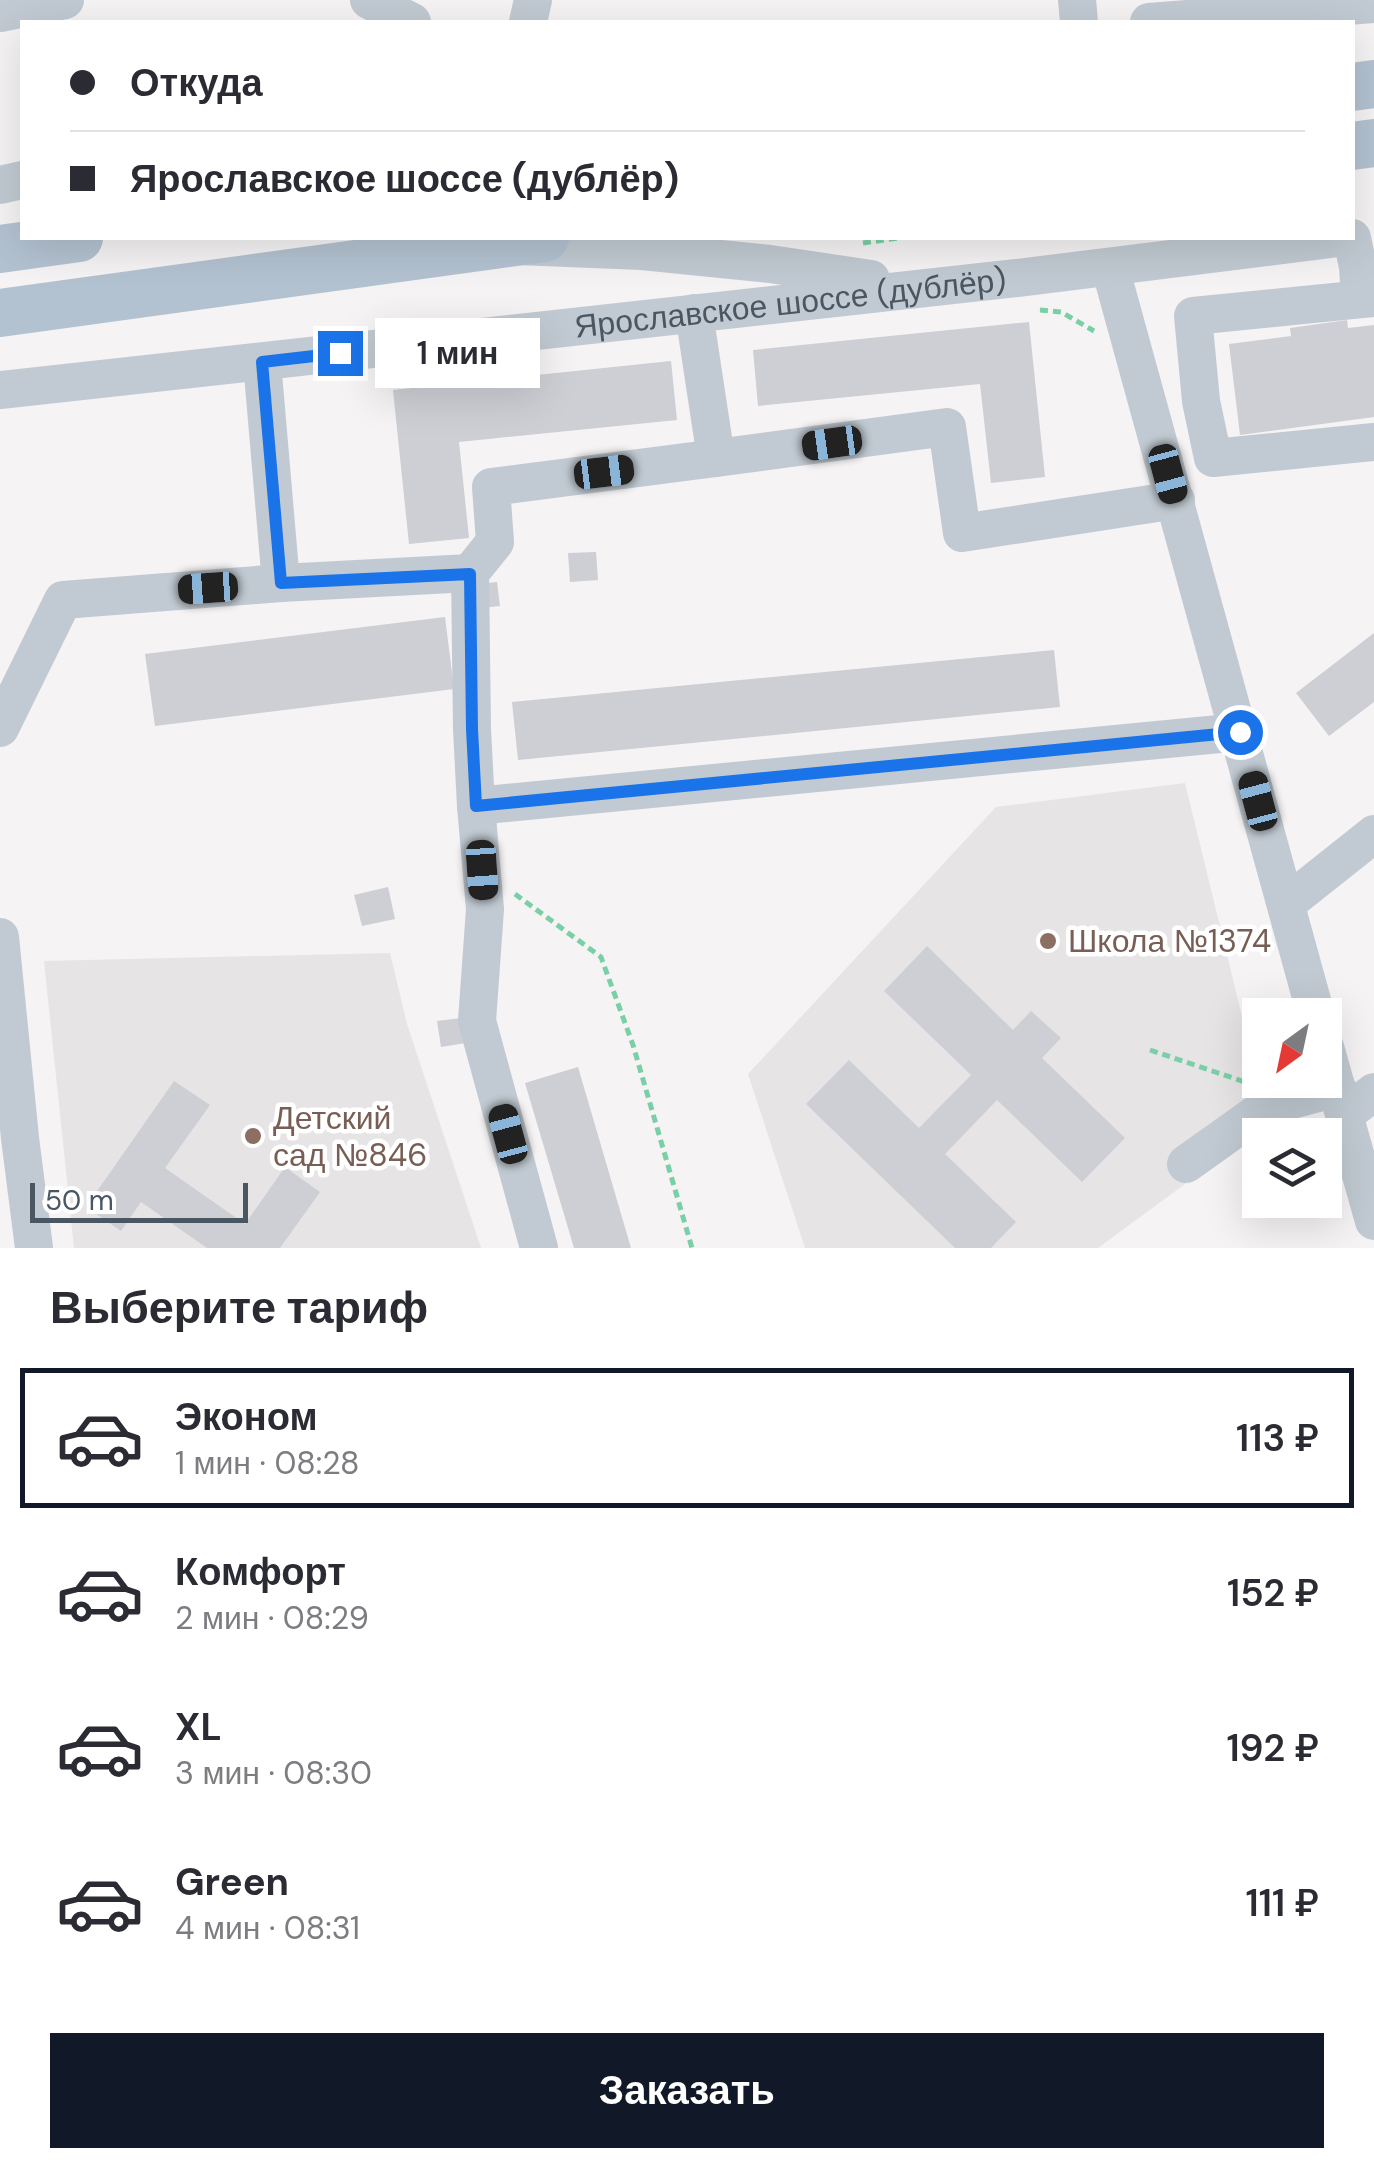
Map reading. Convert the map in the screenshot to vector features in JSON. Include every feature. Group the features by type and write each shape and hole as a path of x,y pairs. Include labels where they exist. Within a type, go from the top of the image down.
{"main road":[{"path":"0,249 65,240"},
{"path":"0,313 526,240"}],"street":[{"path":"0,13 65,0"},
{"path":"369,0 408,20"},
{"path":"1174,20 1374,4"},
{"name":"Ярославское шоссе (дублёр)","path":"0,390 1324,240"},
{"path":"1213,458 1193,316 1367,298 1353,240"},
{"path":"480,245 642,251 770,264 922,287"},
{"path":"1110,266 1311,998"},
{"path":"694,312 716,458"},
{"path":"262,362 281,583"},
{"path":"539,1248 477,1021 485,909 472,729 470,574 495,542 490,486 946,428 962,533 1172,487 1213,458 1374,442"},
{"path":"0,728 63,600 281,583 470,574"},
{"path":"476,806 1240,732"},
{"path":"1286,904 1374,834"},
{"path":"0,937 10,1150 34,1248"},
{"path":"1186,1164 1266,1107 1352,1098 1374,1221"}],"path":[{"path":"862,243 884,240"},
{"path":"482,870 601,957 633,1045 692,1248"},
{"path":"1150,1050 1242,1081"}],"shaded area":[{"name":"Школа №1374","path":"1185,783 1242,1016 1242,1098 1262,1098 1267,1118 1242,1118 1242,1142 1098,1248 805,1248 748,1074 996,807"},
{"name":"Детский сад №846","path":"390,953 407,1024 481,1248 74,1248 44,961"}],"building":[{"path":"1347,320 1348,328 1374,325 1374,417 1240,435 1229,344 1291,336 1290,328"},
{"path":"1029,322 1045,477 991,483 980,384 758,406 753,350"},
{"path":"671,361 677,420 459,442 469,538 409,544 393,390"},
{"path":"596,552 598,580 570,582 568,553"},
{"path":"497,582 500,606 482,608 479,584"},
{"path":"445,617 454,689 155,726 145,654"},
{"path":"1374,633 1374,702 1329,736 1296,693"},
{"path":"1054,650 1060,707 518,760 512,702"},
{"path":"388,887 395,919 362,926 354,895"},
{"path":"927,946 1013,1030 1031,1011 1061,1038 1042,1058 1125,1138 1082,1182 997,1100 945,1154 1016,1222 991,1248 955,1248 806,1104 849,1060 919,1128 971,1075 884,991"},
{"path":"461,1018 466,1043 441,1047 437,1021"},
{"path":"578,1067 631,1248 574,1248 525,1083"},
{"path":"174,1081 210,1105 165,1168 245,1224 285,1167 320,1192 280,1248 207,1248 141,1202 121,1231 86,1207"}],"place":[{"name":"Школа №1374","path":"1048,941"},
{"name":"Детский сад №846","path":"253,1136"}],"route":[{"path":"340,353 262,362 281,583 470,574 476,806 1240,732"}]}
